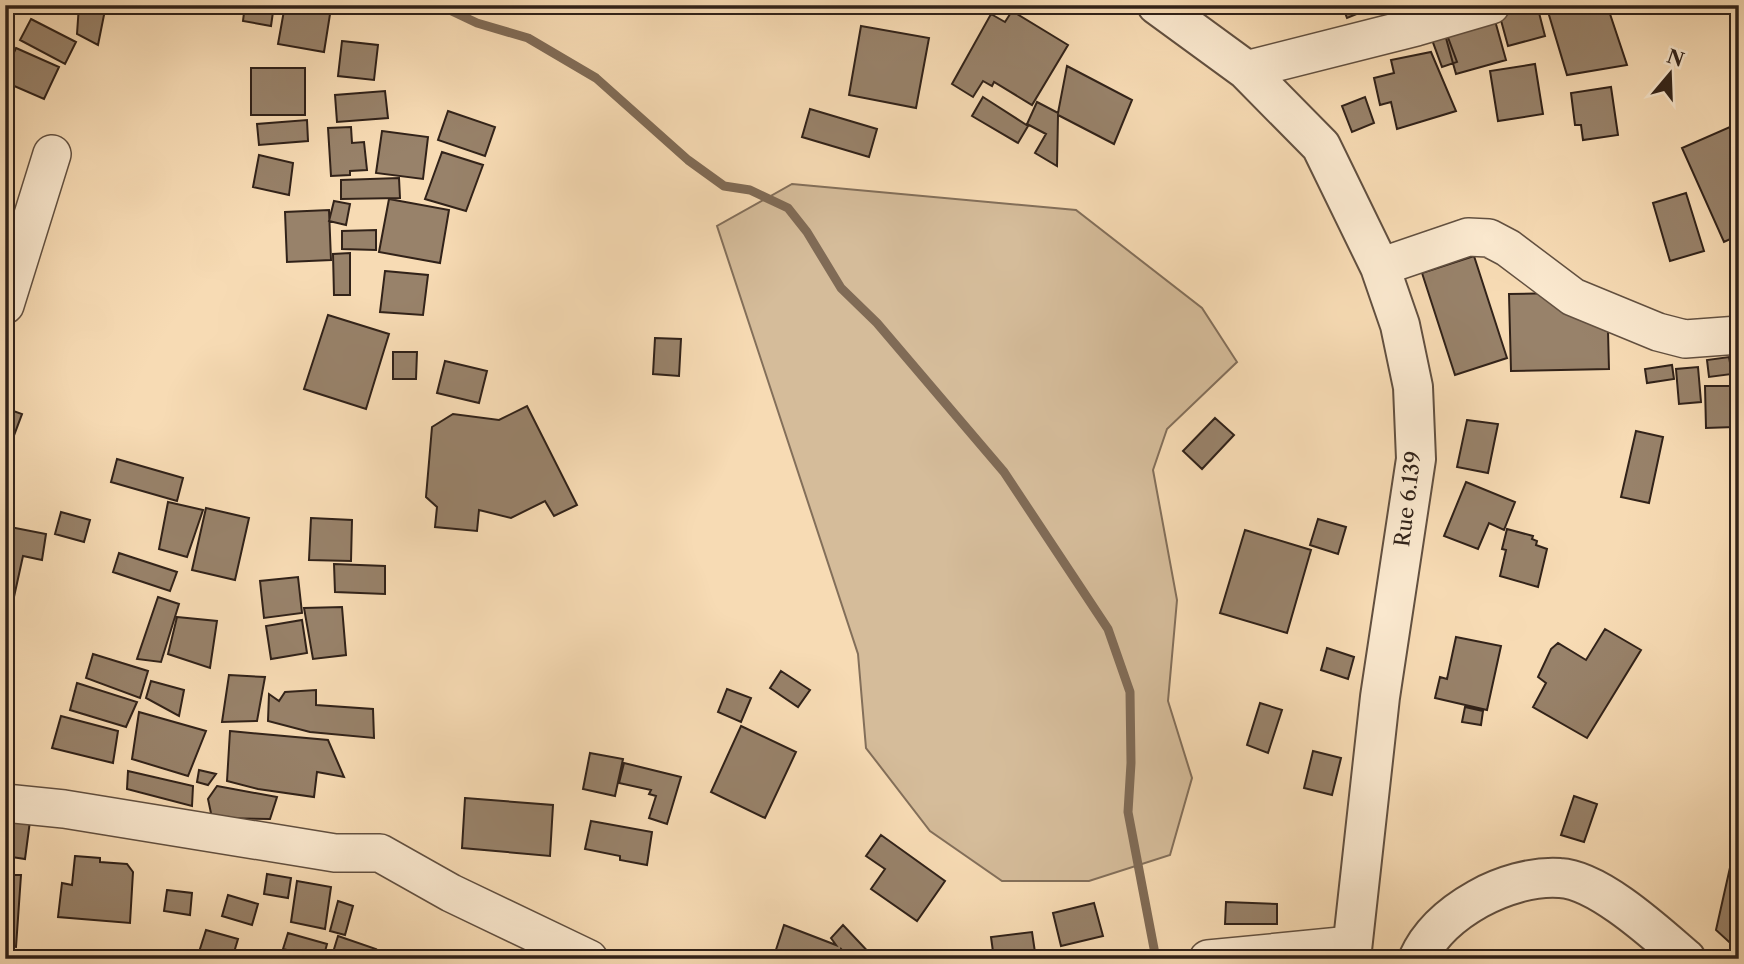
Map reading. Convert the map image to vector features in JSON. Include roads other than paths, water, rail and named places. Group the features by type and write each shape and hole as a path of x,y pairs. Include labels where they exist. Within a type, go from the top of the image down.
{"street":[{"name":"Rue 6.139","path":"1157,5 1247,70 1321,146 1380,267 1400,326 1413,387 1416,458 1380,697 1351,952"},
{"path":"1247,70 1491,5"},
{"path":"5,305 52,153"},
{"path":"1380,267 1468,237 1489,238 1508,248 1573,297 1635,323 1685,339 1739,335"},
{"path":"5,803 64,809 335,853 380,853 451,892 589,959"},
{"path":"1418,959 1425,944 1455,912 1493,890 1535,879 1563,878 1591,888 1639,918 1686,959"},
{"path":"1208,959 1250,953 1351,952"}],"waterway":[{"path":"439,5 477,23 528,38 596,78 688,160 724,186 750,190 788,208 807,232 841,288 877,323 1004,472 1108,629 1130,692 1131,763 1128,812 1156,959"}]}
